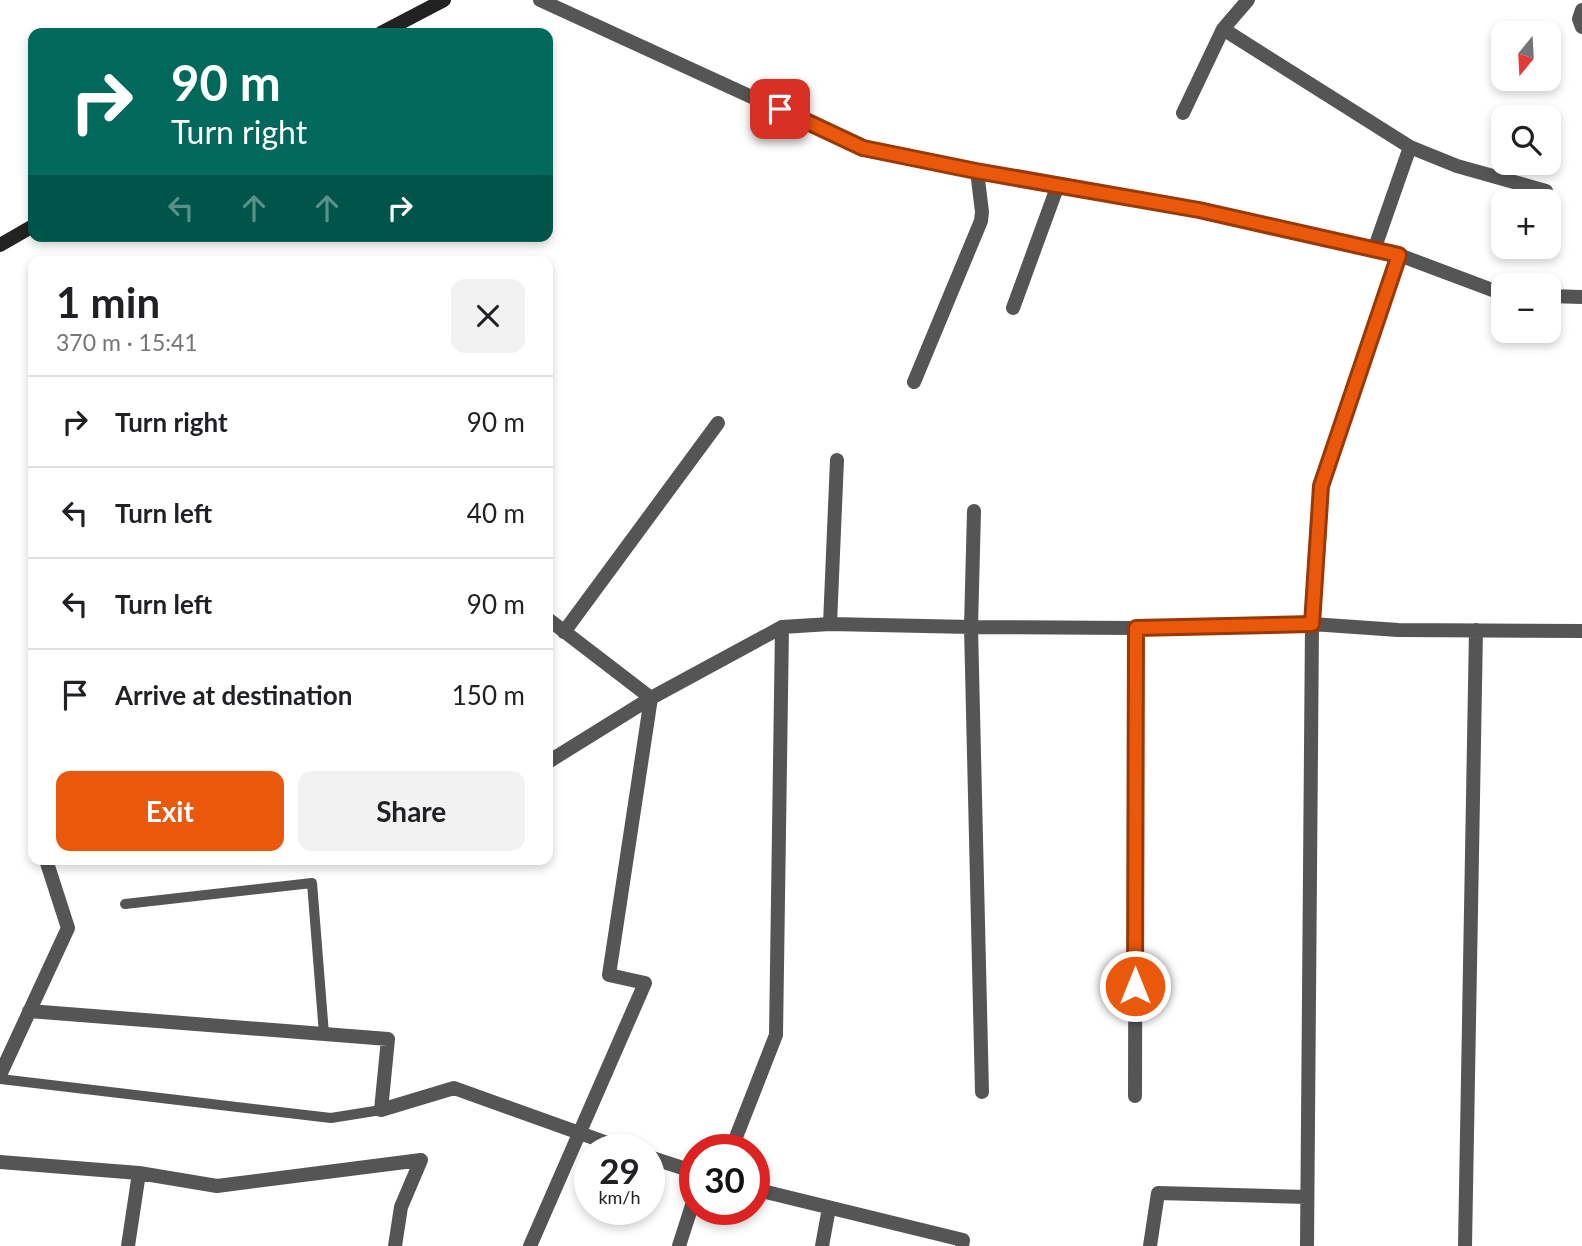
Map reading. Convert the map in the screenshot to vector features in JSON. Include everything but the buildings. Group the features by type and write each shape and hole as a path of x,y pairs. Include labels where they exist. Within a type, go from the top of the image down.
{"main road":[{"path":"391,28 444,0"},
{"path":"0,246 28,229"}],"street":[{"path":"540,0 863,148 976,171 1199,210 1399,255 1491,289"},
{"path":"1183,113 1223,29 1248,0"},
{"path":"1582,10 1578,19 1582,27"},
{"path":"1223,29 1410,148 1457,166 1539,189"},
{"path":"1374,250 1410,148"},
{"path":"914,382 981,221 976,171"},
{"path":"1013,308 1058,185"},
{"path":"1307,1246 1312,624 1321,486 1399,255"},
{"path":"1561,296 1582,297"},
{"path":"564,632 718,422"},
{"path":"830,624 837,460"},
{"path":"974,511 971,627 982,1092"},
{"path":"553,623 651,698"},
{"path":"553,759 651,698 782,627 830,624 1136,628 1312,624 1398,630 1582,631"},
{"path":"737,1134 776,1035 782,627"},
{"path":"1135,1096 1136,628"},
{"path":"1465,1246 1476,630"},
{"path":"29,1011 388,1039 381,1110 454,1088 579,1134 645,984 609,975 651,698"},
{"path":"0,1077 68,928 48,865"},
{"path":"530,1246 574,1145"},
{"path":"0,1162 139,1173 217,1186 421,1160 401,1207 395,1246"},
{"path":"128,1246 139,1173"},
{"path":"770,1193 963,1240 962,1246"},
{"path":"1150,1246 1158,1193 1307,1196"},
{"path":"822,1246 829,1208"},
{"path":"678,1246 685,1225"}],"lane":[{"path":"124,904 312,883 324,1034"},
{"path":"0,1077 331,1118 381,1110"}],"route":[{"path":"780,109 863,148 976,171 1199,210 1399,255 1321,486 1312,624 1136,628 1135,986"}]}
